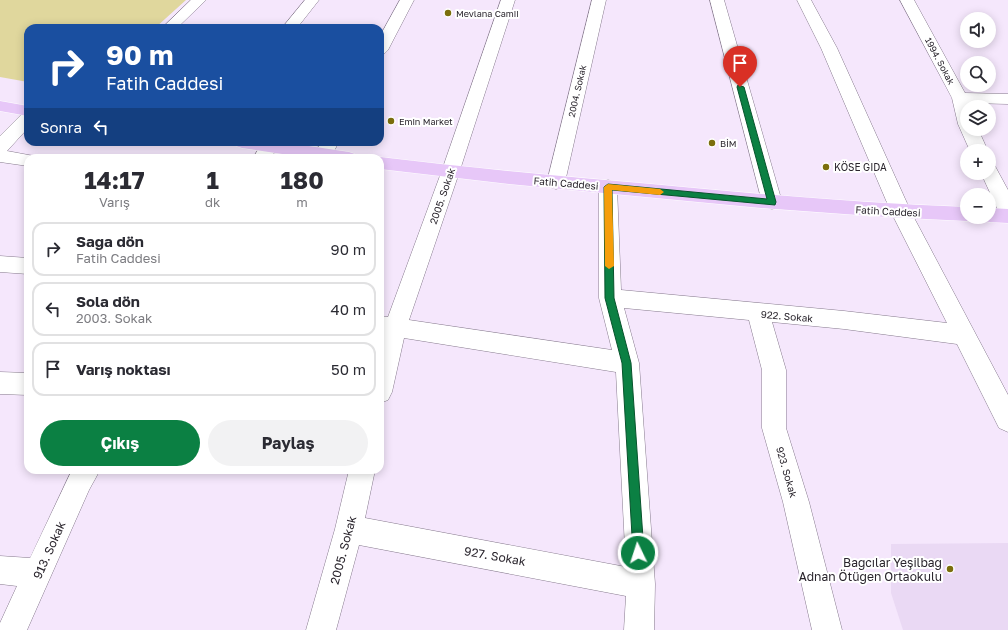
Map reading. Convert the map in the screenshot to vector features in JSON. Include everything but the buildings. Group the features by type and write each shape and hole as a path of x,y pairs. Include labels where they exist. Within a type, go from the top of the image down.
{"main road":[{"path":"0,106 24,110"},
{"path":"251,146 265,152 327,148 340,154"},
{"name":"Fatih Caddesi","path":"384,164 450,173 772,202 901,212 960,214"},
{"path":"996,215 1008,216"}],"street":[{"path":"173,24 199,0"},
{"path":"292,24 312,0"},
{"path":"384,43 407,0"},
{"name":"2005. Sokak","path":"384,354 387,326 450,173 508,0"},
{"name":"2004. Sokak","path":"556,182 599,0"},
{"path":"717,0 772,202"},
{"path":"804,0 829,48 901,212 1008,420"},
{"name":"1994. Sokak","path":"907,0 960,98"},
{"path":"960,98 1008,99"},
{"path":"0,147 24,122"},
{"path":"0,156 24,159"},
{"path":"994,180 1008,212"},
{"path":"608,187 610,298 627,363 640,584 639,630"},
{"path":"0,264 24,266"},
{"name":"922. Sokak","path":"610,298 844,320 965,335"},
{"name":"923. Sokak","path":"758,313 774,370 774,428 796,502 828,630"},
{"path":"387,326 627,363"},
{"path":"0,383 24,384"},
{"name":"913. Sokak","path":"12,630 84,474"},
{"name":"2005. Sokak","path":"321,630 349,529 361,474"},
{"name":"927. Sokak","path":"349,529 640,584"},
{"path":"0,570 38,573"}],"shaded area":[{"path":"0,0 186,0 159,24 24,24 24,81 0,77"},
{"name":"Bağcılar Yeşilbağ Adnan Ötügen Ortaokulu","path":"1008,543 1008,630 903,630 891,593 891,544"}],"slow traffic":[{"path":"609,266 608,187 660,192"}],"place":[{"name":"Mevlana Camii","path":"448,13"},
{"name":"Emin Market","path":"391,121"},
{"name":"BİM","path":"712,143"},
{"name":"KÖSE GIDA","path":"826,167"},
{"name":"Bağcılar Yeşilbağ Adnan Ötügen Ortaokulu","path":"950,569"}],"route":[{"path":"638,553 627,363 610,298 608,187 772,202 740,87"}]}
